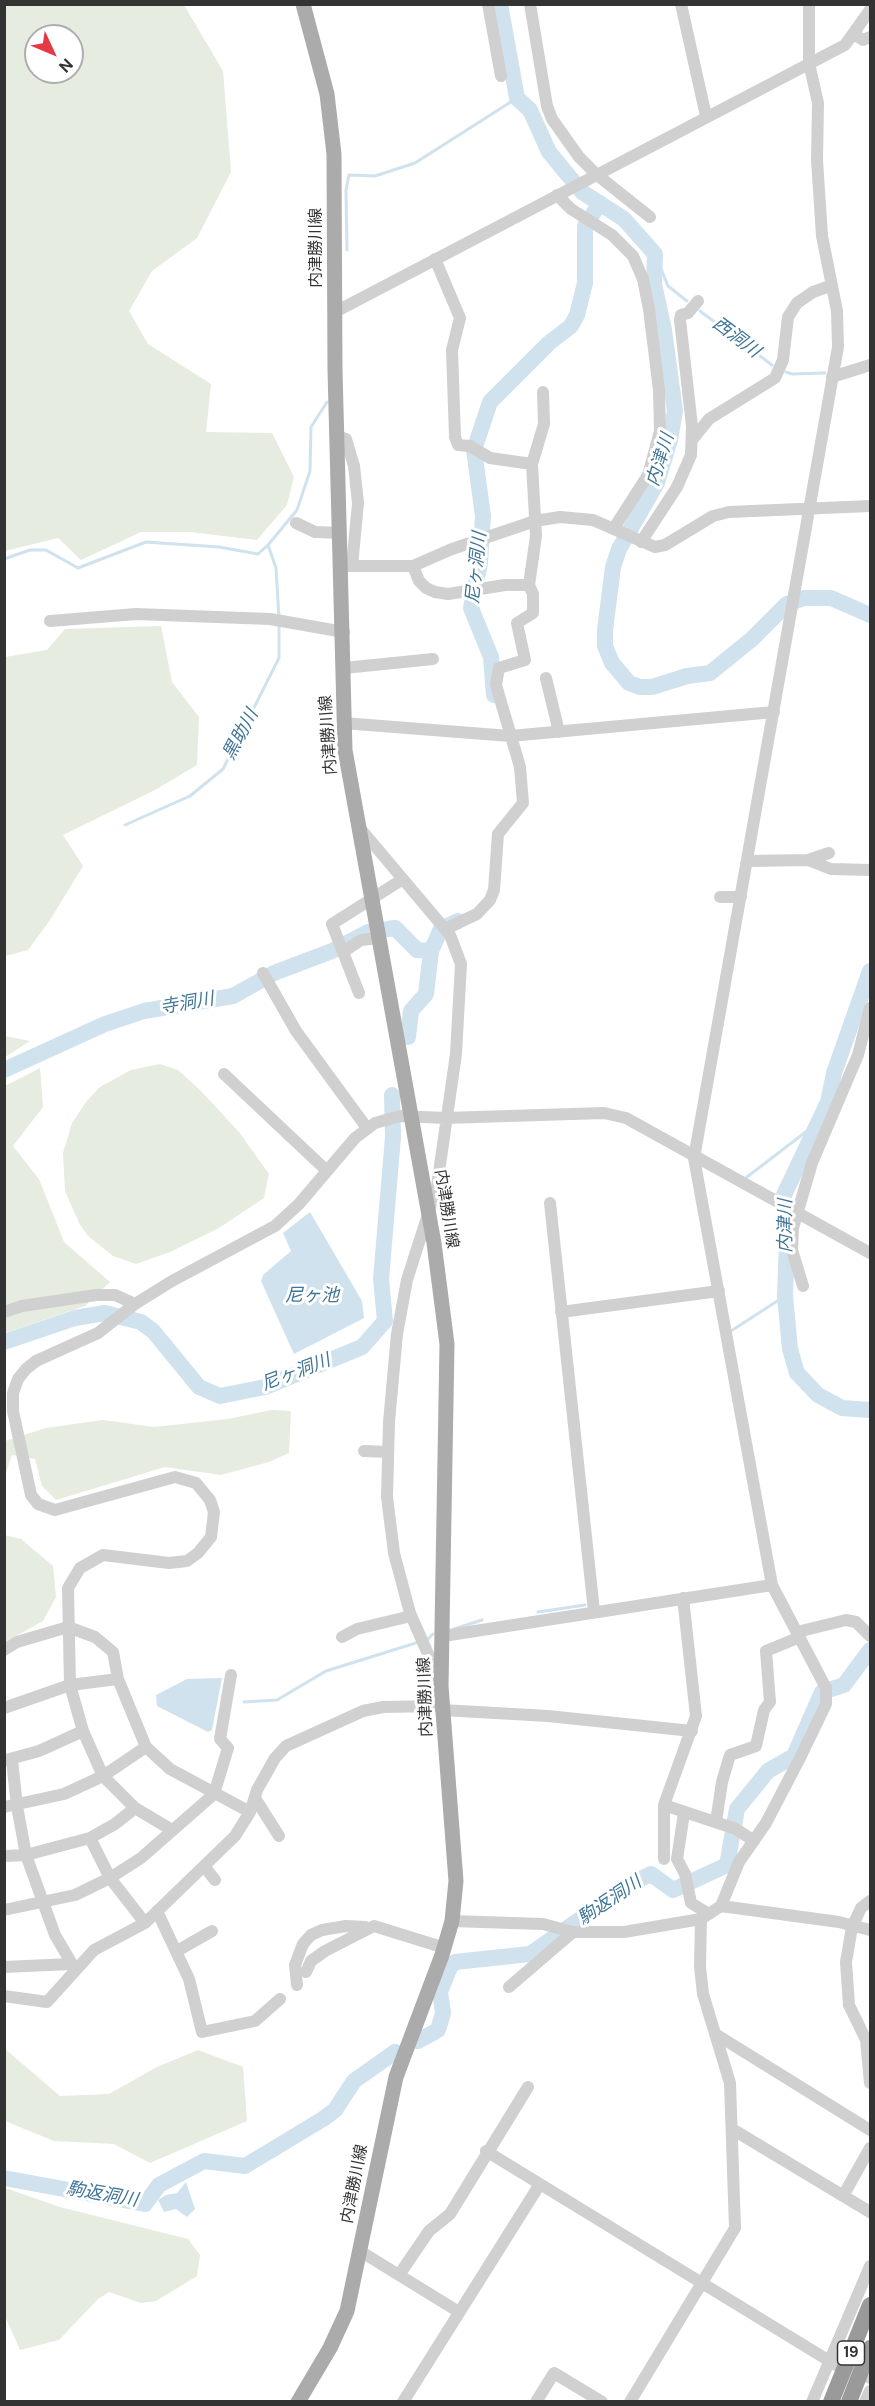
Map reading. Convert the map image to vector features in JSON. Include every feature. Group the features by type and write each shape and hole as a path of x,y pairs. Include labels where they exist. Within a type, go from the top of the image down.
{"highway":[{"name":"19","path":"831,2402 870,2305"},
{"name":"19","path":"849,2402 870,2348"}],"main road":[{"name":"内津勝川線","path":"298,2402 330,2348 347,2311 396,2077 445,1947 452,1921 456,1853 441,1686 447,1344 429,1214 400,1117 380,938 358,826 343,723 347,566 340,533 337,436 334,312 335,172 332,124 327,94 303,4"}],"street":[{"path":"488,4 501,76"},
{"path":"530,4 547,106 552,119 579,157 596,174 650,217"},
{"path":"681,4 706,116"},
{"path":"452,1921 543,1924 573,1932 624,1932 705,1916 721,1906 739,1862 754,1841 801,1756 826,1704 826,1688 772,1585 694,1158 838,347 837,311 830,286 822,236 817,160 818,103 809,63 809,4"},
{"path":"334,312 845,45 855,35 870,10"},
{"path":"855,35 863,40 870,37"},
{"path":"557,195 623,245 639,269 649,309 659,390 660,431 648,475 614,528"},
{"path":"435,259 460,318 452,350 455,437 458,445 470,446 490,458 532,464"},
{"path":"692,440 709,419 775,378 783,360 788,317 797,303 813,292 830,286"},
{"path":"640,542 677,487 692,454 680,320 681,315 688,313 698,301"},
{"path":"832,377 870,364"},
{"path":"445,929 469,919 485,908 490,900 494,890 498,834 523,803 520,767 496,685 496,671 503,665 525,660 517,623 533,613 533,594 529,585 536,536 532,464 544,424 543,392"},
{"path":"337,436 346,439 354,466 358,503 347,566 413,567 452,549 535,521 577,517 614,528 655,548 665,545 699,523 729,512 870,506"},
{"path":"296,523 315,532 340,533"},
{"path":"413,567 426,588 448,594 505,585 529,585"},
{"path":"50,621 136,614 270,619 344,632"},
{"path":"344,668 433,659"},
{"path":"546,678 559,732"},
{"path":"343,723 510,736 774,712"},
{"path":"358,826 450,935 461,964 456,1054 437,1186 407,1280 397,1334 388,1452 387,1497 394,1553 411,1616 441,1686"},
{"path":"748,861 808,860 829,853"},
{"path":"808,860 831,869 870,870"},
{"path":"359,993 332,924 403,879"},
{"path":"720,897 741,897"},
{"path":"343,952 361,940 380,938"},
{"path":"263,973 296,1031 368,1128"},
{"path":"803,1286 792,1250 793,1228 812,1163 831,1124 858,1055 870,1008"},
{"path":"224,1074 327,1171"},
{"path":"172,1830 135,1808 103,1776 83,1731 70,1685 68,1588 80,1568 103,1555 169,1563 187,1561 206,1545 214,1525 214,1512 204,1491 196,1483 175,1477 55,1510 46,1509 31,1495 13,1412 14,1393 18,1379 36,1361 87,1338 111,1324 135,1304 171,1281 275,1226 299,1204 355,1138 368,1128 400,1117 445,1118 604,1113 626,1118 694,1158 870,1253"},
{"path":"550,1203 594,1611"},
{"path":"561,1311 719,1291"},
{"path":"4,1312 22,1306 96,1295 115,1295 135,1304"},
{"path":"364,1451 388,1452"},
{"path":"443,1635 772,1585"},
{"path":"664,1859 664,1805 696,1716 682,1598"},
{"path":"342,1637 357,1629 411,1616"},
{"path":"716,1822 722,1782 730,1755 756,1746 764,1710 770,1702 766,1651 798,1634 846,1620 856,1622 870,1636"},
{"path":"4,1650 18,1642 68,1627 95,1637 113,1652 118,1679 146,1747 170,1768 250,1812"},
{"path":"4,1910 42,1904 75,1895 110,1878 141,1858 214,1794 228,1748 220,1738 231,1675"},
{"path":"4,1708 70,1685 118,1679"},
{"path":"4,1996 47,2002 73,1966 94,1950 145,1923 235,1836 250,1812 275,1758 286,1746 363,1711 383,1707 442,1708 692,1731"},
{"path":"73,1966 55,1935 26,1855 11,1806 8,1760 39,1751 83,1731"},
{"path":"11,1806 64,1794 103,1776 146,1747"},
{"path":"255,1798 279,1836"},
{"path":"664,1805 736,1829 754,1841"},
{"path":"4,1856 26,1855 90,1838 115,1824 135,1808"},
{"path":"684,1813 677,1859 685,1874 691,1903 705,1916"},
{"path":"90,1838 110,1878 145,1923"},
{"path":"204,1866 214,1880"},
{"path":"870,1900 861,1908 852,1927 846,1962 849,2006 866,2040 870,2083"},
{"path":"721,1906 839,1922 870,1930"},
{"path":"157,1911 189,1979 202,2032 255,2021 280,1999"},
{"path":"630,2402 735,2228 730,2083 703,1994 700,1967 705,1916"},
{"path":"297,1985 295,1965 303,1944 311,1935 322,1930 346,1926 374,1926 445,1947"},
{"path":"306,1972 311,1961 367,1927"},
{"path":"177,1951 213,1931"},
{"path":"509,1987 573,1932"},
{"path":"4,1967 73,1966"},
{"path":"717,2035 870,2130"},
{"path":"399,2275 429,2231 450,2214 486,2151 528,2087"},
{"path":"732,2129 870,2212"},
{"path":"843,2196 870,2148"},
{"path":"486,2151 833,2364"},
{"path":"403,2402 540,2184"},
{"path":"360,2251 459,2313"},
{"path":"812,2402 833,2364 870,2266"},
{"path":"536,2402 554,2373 602,2402"},
{"path":"866,2402 870,2391"}],"shaded area":[{"path":"4,5 184,5 223,71 231,172 197,238 152,271 129,311 148,344 211,384 206,432 272,433 294,477 287,505 257,540 190,532 141,532 81,560 58,538 5,551"},
{"path":"161,626 172,682 199,717 197,765 155,790 63,835 83,866 50,920 28,950 5,956 5,657 47,650 65,629"},
{"path":"5,1036 30,1041 5,1057"},
{"path":"160,1064 178,1070 201,1091 239,1132 269,1174 264,1198 219,1228 170,1252 136,1264 113,1256 88,1236 79,1223 65,1191 63,1153 72,1123 86,1102 100,1087 131,1070"},
{"path":"40,1068 43,1107 13,1146 39,1179 64,1242 110,1282 85,1306 5,1333 5,1086"},
{"path":"271,1410 291,1411 289,1453 269,1462 221,1475 165,1467 56,1500 42,1486 35,1459 12,1455 5,1475 5,1441 46,1428 103,1420 154,1427 228,1419"},
{"path":"4,1535 21,1539 53,1566 56,1597 43,1621 5,1642"},
{"path":"4,2048 60,2096 109,2094 157,2067 198,2050 243,2067 247,2121 150,2163 114,2144 54,2141 5,2121"},
{"path":"5,2188 60,2207 188,2239 200,2255 197,2276 156,2301 141,2303 109,2292 98,2299 59,2340 20,2350 5,2316"}],"water":[{"name":"尼ヶ池","path":"310,1212 362,1301 364,1318 294,1354 261,1281 263,1275 291,1251 283,1233"},
{"path":"222,1678 212,1730 208,1732 157,1706 156,1695 187,1679"},
{"path":"186,2182 195,2209 187,2217 176,2209 164,2212 158,2200 166,2195 177,2193"}],"waterway":[{"name":"内津川","path":"500,4 517,98 530,110 549,152 582,192 624,219 655,254 654,284 664,330 675,411 670,440 657,483 619,549 613,567 605,630 605,646 612,663 629,683 640,687 652,687 687,676 710,673 752,639 787,604 804,598 831,598 870,615"},
{"path":"347,250 346,190 349,175 375,176 415,163 517,98"},
{"name":"尼ヶ洞川","path":"494,695 491,657 471,608 480,563 483,516 474,450 490,402 549,343 571,326 577,315 585,283 585,226 600,203"},
{"name":"西洞川","path":"655,254 668,286 687,301"},
{"name":"西洞川","path":"700,311 772,365"},
{"name":"西洞川","path":"786,372 792,374 825,373"},
{"path":"279,618 276,568 268,545 297,510 310,471 311,427 327,402"},
{"path":"4,559 30,550 46,550 78,568 146,542 219,547 258,554 268,545"},
{"name":"黒助川","path":"125,825 190,796 223,769 279,658 279,624"},
{"name":"尼ヶ洞川","path":"408,1037 411,1011 426,994 431,951 441,929 458,921"},
{"name":"寺洞川","path":"388,929 395,928 417,950 431,951"},
{"name":"寺洞川","path":"4,1070 105,1024 144,1011 233,996 274,973 332,951 368,932"},
{"name":"内津川","path":"870,971 834,1073 828,1102 783,1197 788,1214 785,1296 790,1349 797,1373 818,1395 842,1408 870,1410"},
{"name":"尼ヶ洞川","path":"4,1342 75,1318 105,1313 141,1322 153,1331 199,1387 220,1396 265,1387 362,1347 385,1321 381,1279 393,1137 392,1095"},
{"path":"747,1177 820,1121"},
{"path":"731,1331 785,1296"},
{"path":"538,1612 585,1605"},
{"path":"454,1629 482,1620"},
{"path":"428,1639 433,1634"},
{"path":"244,1702 277,1700 326,1671 419,1642"},
{"name":"駒返洞川","path":"418,2041 438,2030 443,2013 440,1992 450,1967 455,1962 530,1954 632,1883 651,1874 673,1890 727,1865 737,1809 768,1771 794,1756 822,1692 844,1685 870,1650"},
{"name":"駒返洞川","path":"4,2178 145,2204 159,2185 204,2161 245,2166 323,2119 335,2110 354,2081 395,2052"}]}
